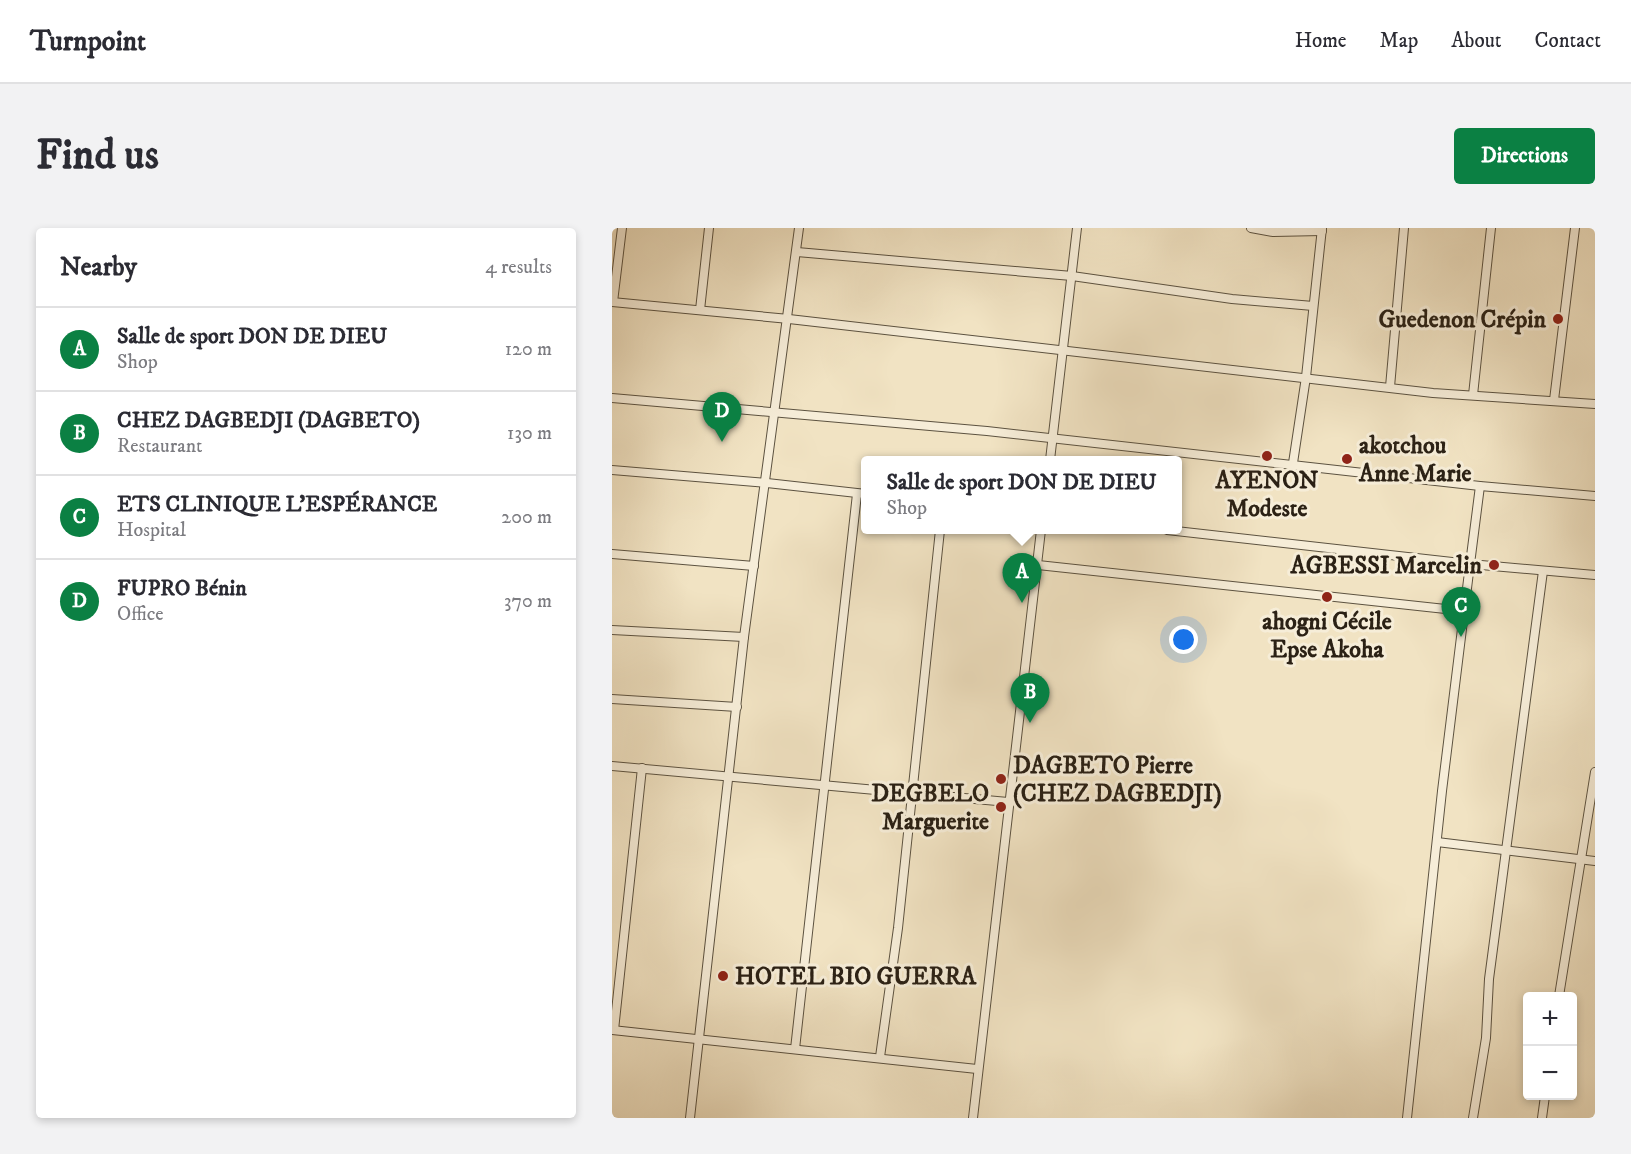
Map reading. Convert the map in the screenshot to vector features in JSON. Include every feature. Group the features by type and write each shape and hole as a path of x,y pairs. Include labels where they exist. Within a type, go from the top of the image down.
{"street":[{"path":"622,228 613,302 789,319 1390,387 1595,404"},
{"path":"700,310 710,228"},
{"path":"690,1118 744,637 767,483 800,228"},
{"path":"1051,456 1077,228"},
{"path":"1251,228 1273,232 1322,229 1306,377 1293,463"},
{"path":"1390,387 1404,228"},
{"path":"1473,395 1491,228"},
{"path":"1554,400 1575,228"},
{"path":"797,252 1072,276 1232,299 1313,306"},
{"path":"612,398 776,411 1293,463 1480,486 1595,496"},
{"path":"612,470 767,483 861,494 795,1049"},
{"path":"1407,1118 1437,842 1480,486"},
{"path":"1182,532 1470,564 1595,575"},
{"path":"880,1057 912,794 940,534"},
{"path":"973,1118 1041,534"},
{"path":"612,554 754,566"},
{"path":"1038,565 1464,610"},
{"path":"1473,1118 1486,1038 1489,979 1543,571"},
{"path":"612,630 744,637"},
{"path":"612,699 737,707"},
{"path":"612,766 730,774 1008,802"},
{"path":"642,768 613,1030 977,1069"},
{"path":"1560,992 1595,772"},
{"path":"1437,842 1595,861"},
{"path":"1542,1118 1544,1100"}],"place":[{"name":"Guedenon Crépin","path":"1558,319"},
{"name":"FUPRO Bénin","path":"722,442"},
{"name":"AYENON Modeste","path":"1267,456"},
{"name":"akotchou Anne Marie","path":"1347,459"},
{"name":"AGBESSI Marcelin","path":"1494,565"},
{"name":"ahogni Cécile Epse Akoha","path":"1327,597"},
{"name":"Salle de sport DON DE DIEU","path":"1022,603"},
{"name":"ETS CLINIQUE L’ESPÉRANCE","path":"1461,637"},
{"name":"CHEZ DAGBEDJI (DAGBETO)","path":"1030,723"},
{"name":"DAGBETO Pierre (CHEZ DAGBEDJI)","path":"1001,779"},
{"name":"DEGBELO Marguerite","path":"1001,807"},
{"name":"HOTEL BIO GUERRA","path":"723,976"}]}
